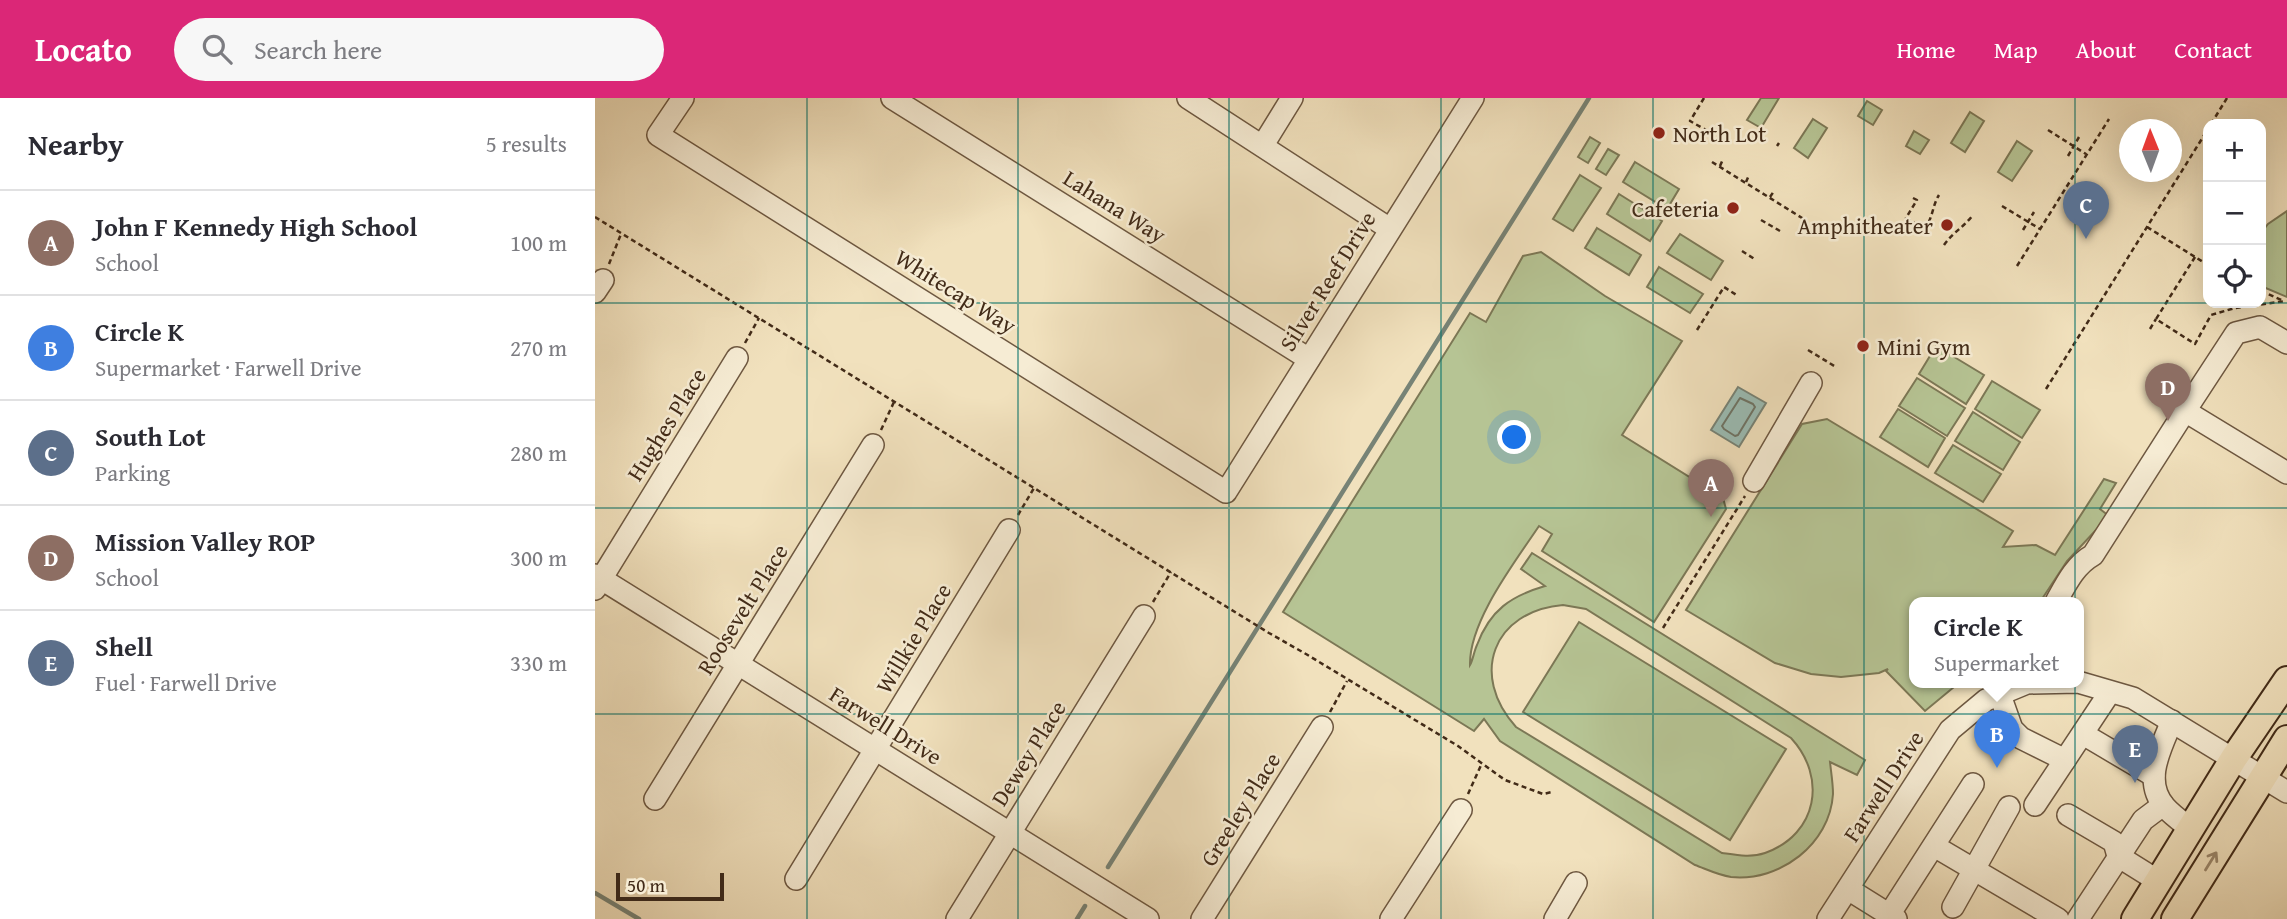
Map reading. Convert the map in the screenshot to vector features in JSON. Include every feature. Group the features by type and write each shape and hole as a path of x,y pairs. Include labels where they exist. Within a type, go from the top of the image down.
{"main road":[{"path":"2135,919 2234,758 2287,680"},
{"path":"2175,919 2287,739"}],"street":[{"name":"Whitecap Way","path":"683,98 658,135 1226,492"},
{"name":"Lahana Way","path":"892,98 1309,359"},
{"path":"1188,98 1390,229"},
{"path":"1263,145 1292,98"},
{"name":"Silver Reef Drive","path":"1226,492 1473,98"},
{"path":"2059,597 2075,570 2084,560 2094,555 2237,333 2287,321"},
{"path":"2260,327 2287,343"},
{"name":"Hughes Place","path":"597,581 737,358"},
{"path":"1754,481 1811,383"},
{"path":"2185,411 2287,473"},
{"name":"Roosevelt Place","path":"655,799 873,445"},
{"name":"Willkie Place","path":"796,879 1009,530"},
{"name":"Farwell Drive","path":"597,581 739,665 1148,919"},
{"name":"Dewey Place","path":"957,919 1144,617"},
{"name":"Farwell Drive","path":"2084,684 2133,698 2287,792"},
{"name":"Farwell Drive","path":"1828,919 1950,730 1986,700 2016,688"},
{"path":"2035,806 2111,692"},
{"path":"2000,695 2012,729 2021,738 2066,760"},
{"path":"2172,721 2156,758 2153,782 2163,805 2191,829"},
{"name":"Greeley Place","path":"1202,919 1322,727"},
{"path":"2083,734 2154,776"},
{"path":"1848,889 1893,917 1973,784"},
{"path":"2078,919 2143,820 2163,805"},
{"path":"1953,907 2009,807"},
{"path":"1391,919 1461,810"},
{"path":"2068,815 2114,842 2117,856 2158,881"},
{"path":"1934,846 2058,919"},
{"path":"1555,919 1576,883"}],"path":[{"path":"1704,98 1690,121 1706,130"},
{"path":"2214,119 2227,98"},
{"path":"2017,266 2109,119"},
{"path":"2048,130 2087,154"},
{"path":"2068,156 2079,137"},
{"path":"2046,389 2203,137"},
{"path":"1720,166 1723,159"},
{"path":"1712,162 1807,221"},
{"path":"1746,182 1749,175"},
{"path":"1770,197 1774,191"},
{"path":"1913,198 1917,200 1906,218 1924,230 1930,222 1933,203 1939,194"},
{"path":"2002,206 2040,229"},
{"path":"2022,230 2034,212"},
{"path":"1944,245 1973,215"},
{"path":"595,217 1269,633 1458,746 1505,780 1543,794 1552,792"},
{"path":"1761,220 1780,231"},
{"path":"2147,227 2203,262"},
{"path":"599,286 621,233"},
{"path":"1742,251 1756,260"},
{"path":"2150,329 2195,257"},
{"path":"1697,330 1724,287 1738,296"},
{"path":"2266,293 2287,301"},
{"path":"737,358 759,318"},
{"path":"2156,319 2195,344"},
{"path":"1808,350 1836,367"},
{"path":"873,445 894,402"},
{"path":"1663,628 1754,481"},
{"path":"1009,530 1034,488"},
{"path":"1144,617 1171,572"},
{"path":"1322,727 1347,679"},
{"path":"1461,810 1482,763"}],"green space":[{"path":"1761,98 1779,98 1761,128 1747,120"},
{"path":"1867,101 1882,110 1873,125 1858,116"},
{"path":"1970,112 1984,121 1965,152 1951,143"},
{"path":"1813,119 1827,128 1808,158 1794,148"},
{"path":"1914,131 1929,140 1920,154 1906,146"},
{"path":"1590,137 1600,143 1588,163 1578,157"},
{"path":"2017,141 2032,151 2012,181 1998,172"},
{"path":"1608,149 1619,155 1606,175 1596,169"},
{"path":"1635,162 1679,189 1667,209 1623,182"},
{"path":"1580,175 1601,188 1573,231 1553,219"},
{"path":"1619,194 1662,221 1650,241 1607,214"},
{"path":"2287,211 2287,297 2266,288 2268,224"},
{"path":"1597,228 1641,255 1629,275 1585,248"},
{"path":"1680,234 1723,261 1711,280 1667,253"},
{"path":"1541,252 1605,296 1682,341 1622,435 1723,498 1726,509 1654,622 1542,551 1552,534 1539,526 1506,574 1485,611 1472,648 1470,665 1482,633 1495,614 1512,600 1545,586 1521,569 1532,553 1865,760 1857,775 1830,762 1833,794 1823,829 1799,856 1767,873 1731,877 1695,865 1500,741 1484,719 1474,731 1283,612 1470,313 1486,322 1523,256","holes":["1563,605 1586,609 1791,738 1810,770 1813,787 1806,819 1783,844 1760,855 1722,853 1516,727 1502,707 1494,687 1492,667 1496,649 1505,633 1520,619 1539,610"]},
{"path":"1659,267 1703,294 1690,313 1647,287"},
{"path":"1936,346 1984,375 1966,404 1919,374"},
{"path":"1917,378 1965,408 1947,436 1899,406"},
{"path":"1992,381 2040,410 2022,438 1975,409"},
{"path":"1898,409 1945,438 1928,467 1880,437"},
{"path":"1973,412 2020,442 2003,470 1955,441"},
{"path":"1827,419 2013,531 2003,547 2036,545 2055,555 2104,479 2116,483 2100,509 2109,516 2067,561 2043,597 1909,597 1909,688 1953,688 1925,711 1886,671 1888,669 1879,673 1841,677 1811,674 1775,663 1686,610 1802,424"},
{"path":"1953,445 2001,474 1983,502 1935,473"},
{"path":"1579,622 1786,749 1730,840 1523,712"}],"water":[{"path":"1738,387 1766,403 1739,447 1711,430"}],"waterway":[{"path":"1108,867 1589,98"},
{"path":"595,893 639,919"},
{"path":"1077,919 1085,906"}],"place":[{"name":"North Lot","path":"1659,133"},
{"name":"Cafeteria","path":"1733,208"},
{"name":"Amphitheater","path":"1947,225"},
{"name":"South Lot","path":"2086,239"},
{"name":"Mini Gym","path":"1863,346"},
{"name":"Mission Valley ROP","path":"2168,421"},
{"name":"John F Kennedy High School","path":"1711,517"},
{"name":"Circle K","path":"1997,768"},
{"name":"Shell","path":"2135,783"}]}
